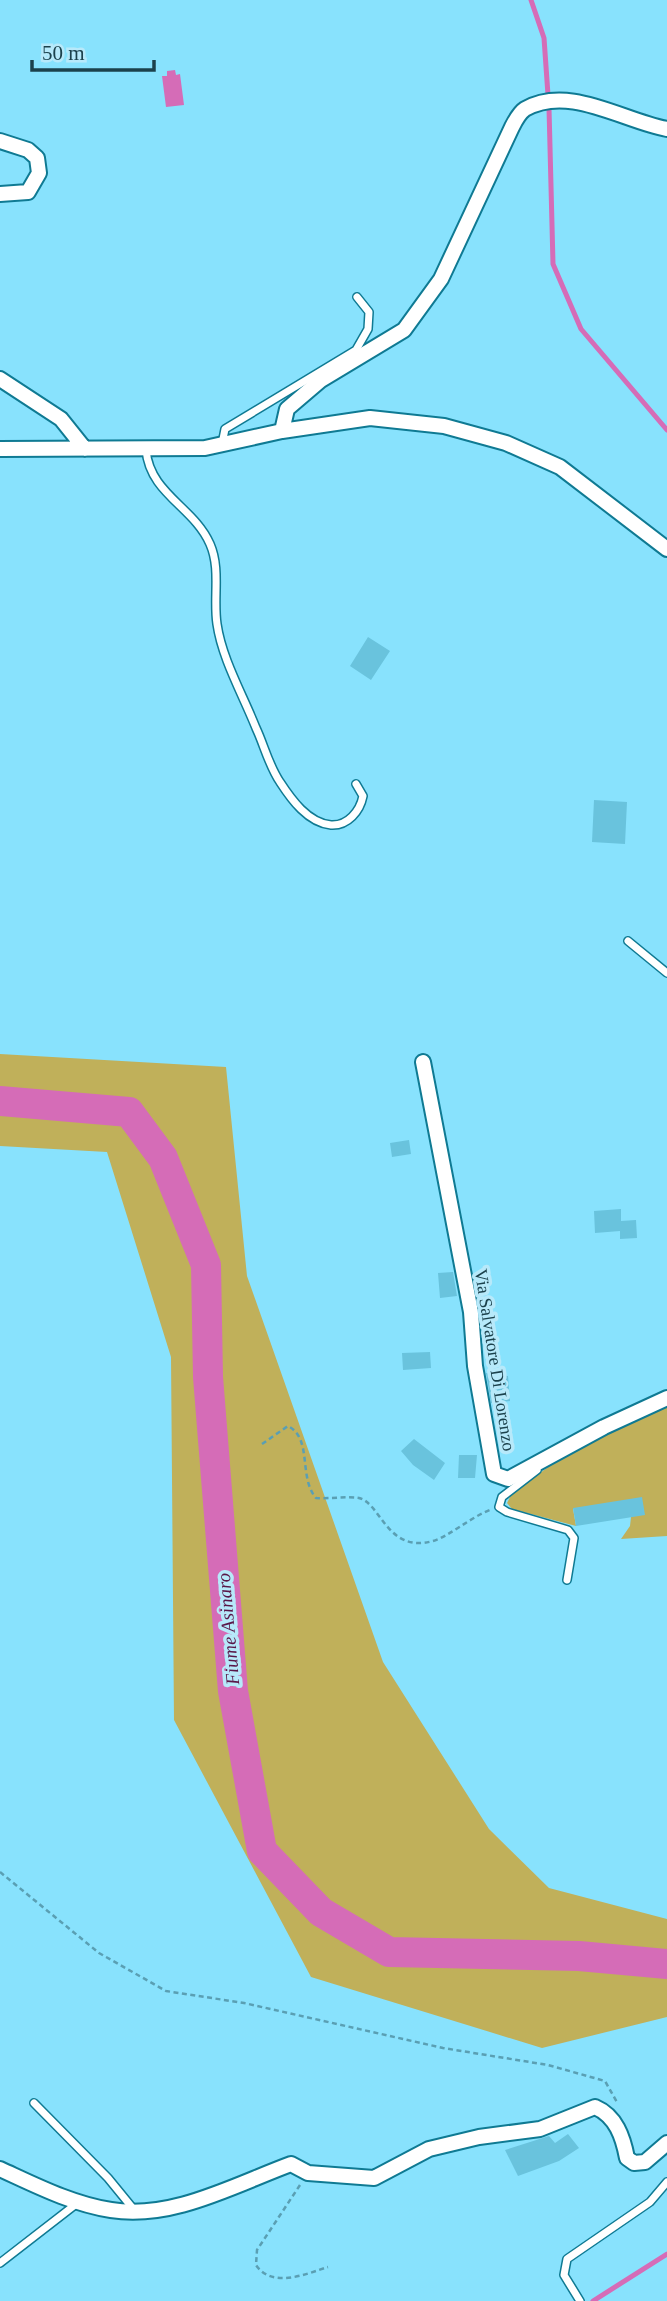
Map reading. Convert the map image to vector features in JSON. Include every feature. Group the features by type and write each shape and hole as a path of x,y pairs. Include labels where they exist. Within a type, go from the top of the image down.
{"street":[{"path":"282,431 287,409 321,380 404,330 441,279 512,127 523,110 548,102 590,104 626,119 667,129"},
{"path":"0,141 28,150 37,158 39,173 28,192 0,194"},
{"path":"0,379 61,419 85,449"},
{"path":"0,449 146,450 222,444 282,431 370,418 444,426 506,443 570,474 667,549"},
{"name":"Via Salvatore Di Lorenzo","path":"423,1062 471,1311 475,1366 494,1474 508,1479 667,1398"},
{"path":"0,2169 80,2201 109,2210 136,2212 178,2206 290,2164 308,2173 374,2178 429,2150 479,2137 540,2129 595,2107 602,2110 622,2135 627,2158 634,2163 645,2162 667,2143"}],"lane":[{"path":"222,444 225,429 356,349 368,328 369,312 356,297"},
{"path":"146,450 149,472 168,498 199,527 211,545 215,565 217,624 225,653 278,779 296,804 315,821 331,825 345,822 360,808 363,796 356,784"},
{"path":"628,940 667,972"},
{"path":"559,1452 502,1497 499,1507 507,1512 568,1530 574,1538 567,1580"},
{"path":"34,2103 92,2161 136,2212"},
{"path":"580,2301 564,2275 567,2259 650,2202 667,2182"},
{"path":"0,2263 80,2201"}],"path":[{"path":"262,1444 288,1426 298,1431 302,1442 307,1488 316,1498 360,1498 372,1506 388,1530 408,1541 432,1542 468,1519 499,1507"},
{"path":"0,1871 99,1953 166,1991 244,2003 443,2048 581,2073 605,2081 616,2096 619,2110"},
{"path":"308,2173 257,2250 256,2265 260,2271 278,2278 296,2277 328,2267"}],"shaded area":[{"path":"175,70 176,75 180,74 184,105 166,107 162,76 167,76 167,71"},
{"path":"0,1054 226,1067 247,1276 383,1662 489,1829 549,1888 667,1919 667,2017 542,2048 311,1977 174,1720 171,1357 107,1152 0,1146"},
{"path":"667,1403 667,1536 621,1539 630,1526 631,1517 573,1509 576,1526 512,1509 507,1503 512,1493 572,1450"}],"building":[{"path":"368,637 390,651 371,680 350,666"},
{"path":"594,800 627,802 625,844 592,842"},
{"path":"409,1140 411,1154 392,1157 390,1143"},
{"path":"621,1209 621,1221 636,1220 637,1238 620,1239 620,1231 595,1233 594,1211"},
{"path":"453,1272 457,1296 440,1298 438,1273"},
{"path":"430,1352 431,1368 403,1370 402,1353"},
{"path":"486,1373 508,1376 510,1401 491,1403"},
{"path":"414,1439 445,1463 434,1480 413,1465 401,1451"},
{"path":"459,1455 477,1455 475,1478 458,1478"},
{"path":"642,1497 645,1515 576,1526 573,1508"},
{"path":"568,2134 579,2148 559,2161 518,2176 505,2150 549,2136 555,2143"}],"waterway":[{"path":"531,0 544,38 548,95"},
{"path":"549,108 553,264 581,329 667,430"},
{"name":"Fiume Asinaro","path":"0,1101 129,1112 163,1158 206,1265 208,1377 233,1691 262,1851 321,1912 389,1952 579,1956 667,1964"},
{"path":"593,2301 667,2254"}]}
